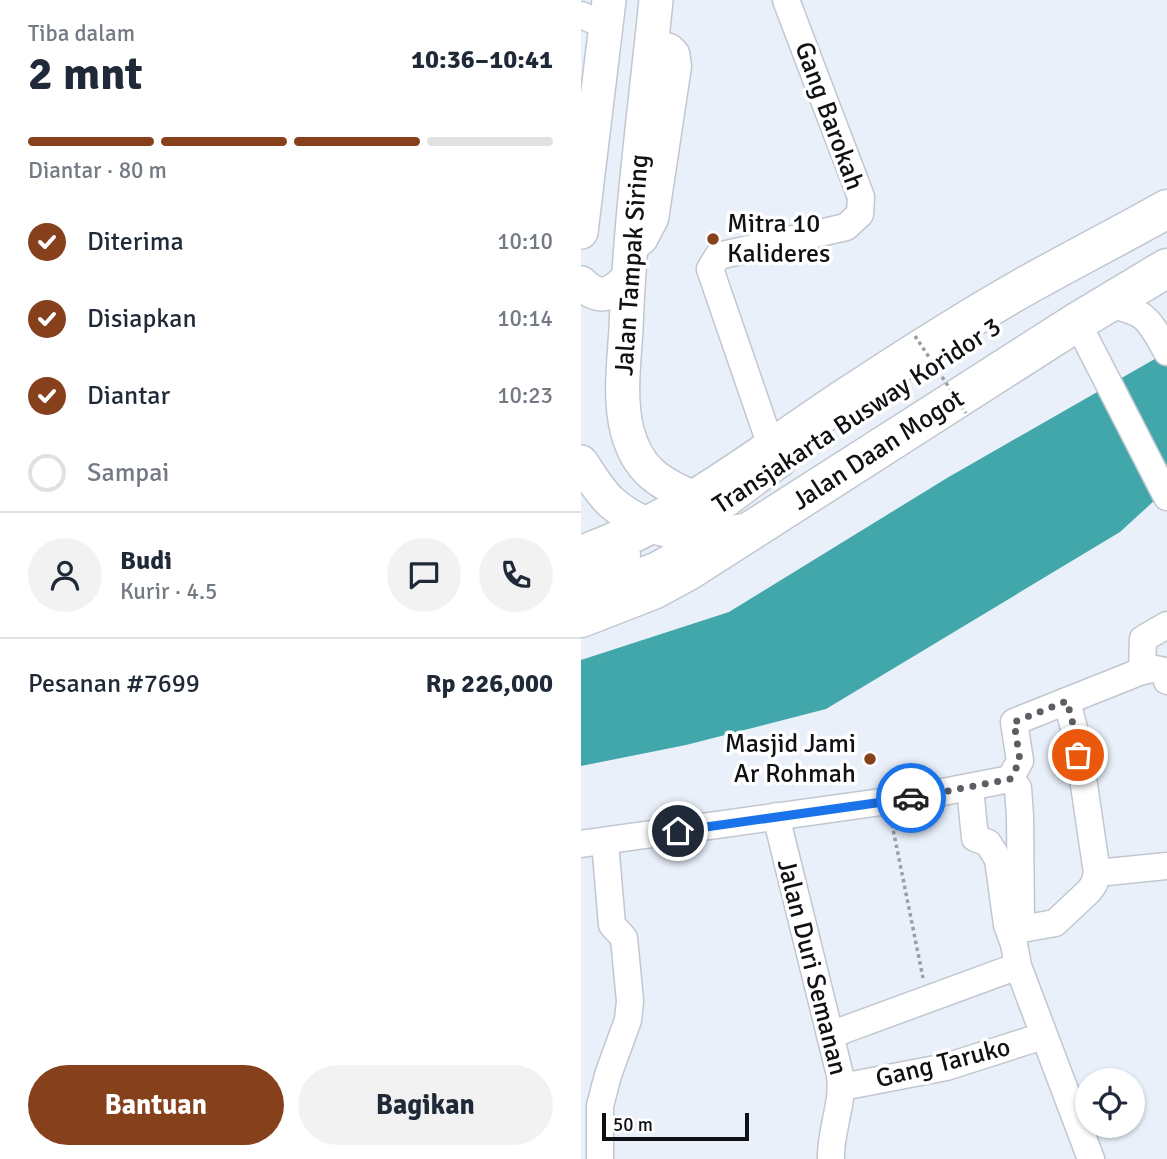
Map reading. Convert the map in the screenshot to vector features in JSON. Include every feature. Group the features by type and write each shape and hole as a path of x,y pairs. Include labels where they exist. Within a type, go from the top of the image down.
{"highway":[{"path":"581,555 663,528 694,498 849,396 1020,289 1167,209"},
{"name":"Jalan Daan Mogot","path":"581,618 653,590 755,529 1167,268"}],"main road":[{"name":"Jalan Tampak Siring","path":"656,0 629,264 623,405 627,430 646,469 664,485 694,498"},
{"name":"Jalan Tampak Siring","path":"581,232 598,13"},
{"path":"581,283 590,292 601,295 611,293 629,264"},
{"path":"581,462 611,502 663,528 710,536 755,529"}],"street":[{"name":"Gang Barokah","path":"772,449 710,269 718,257 846,227 860,214 861,197 786,0"},
{"name":"Transjakarta Busway Koridor 3","path":"581,576 663,528 729,503 826,430 894,386 1028,304 1167,230"},
{"name":"Transjakarta Busway Koridor 3","path":"581,594 655,566 710,536 993,355 1167,254"},
{"path":"1161,341 1145,316 1133,309 1093,313 1104,373 1167,497"},
{"path":"1142,671 1143,639 1167,625"},
{"path":"594,1156 600,1106 615,1051 628,1020 630,1001 624,938 612,925 593,843 888,801 1010,779 1020,761 1014,722 1142,671 1165,671 1167,681"},
{"path":"1015,930 1055,923 1089,891 1097,873 1078,744 1067,701"},
{"path":"1010,779 1018,788 1020,816 1015,930"},
{"path":"970,788 975,838 988,843 998,859 1015,930 1019,966 1091,1159"},
{"name":"Jalan Duri Semanan","path":"776,816 842,1087 831,1143 831,1159"},
{"path":"1097,873 1167,866"},
{"path":"830,1035 1019,966"},
{"name":"Gang Taruko","path":"842,1087 946,1067 1043,1035"}],"path":[{"path":"915,337 966,412"},
{"path":"888,801 927,1000"}],"water":[{"path":"1167,352 1167,489 1120,532 826,709 686,745 581,766 581,660 729,612 947,478"}],"way so far":[{"path":"911,798 1010,779 1020,761 1014,722 1067,701 1078,744 1078,755"}],"place":[{"name":"Mitra 10 Kalideres","path":"713,239"},
{"name":"Masjid Jami Ar Rohmah","path":"870,759"}],"route":[{"path":"678,831 911,798"}]}
